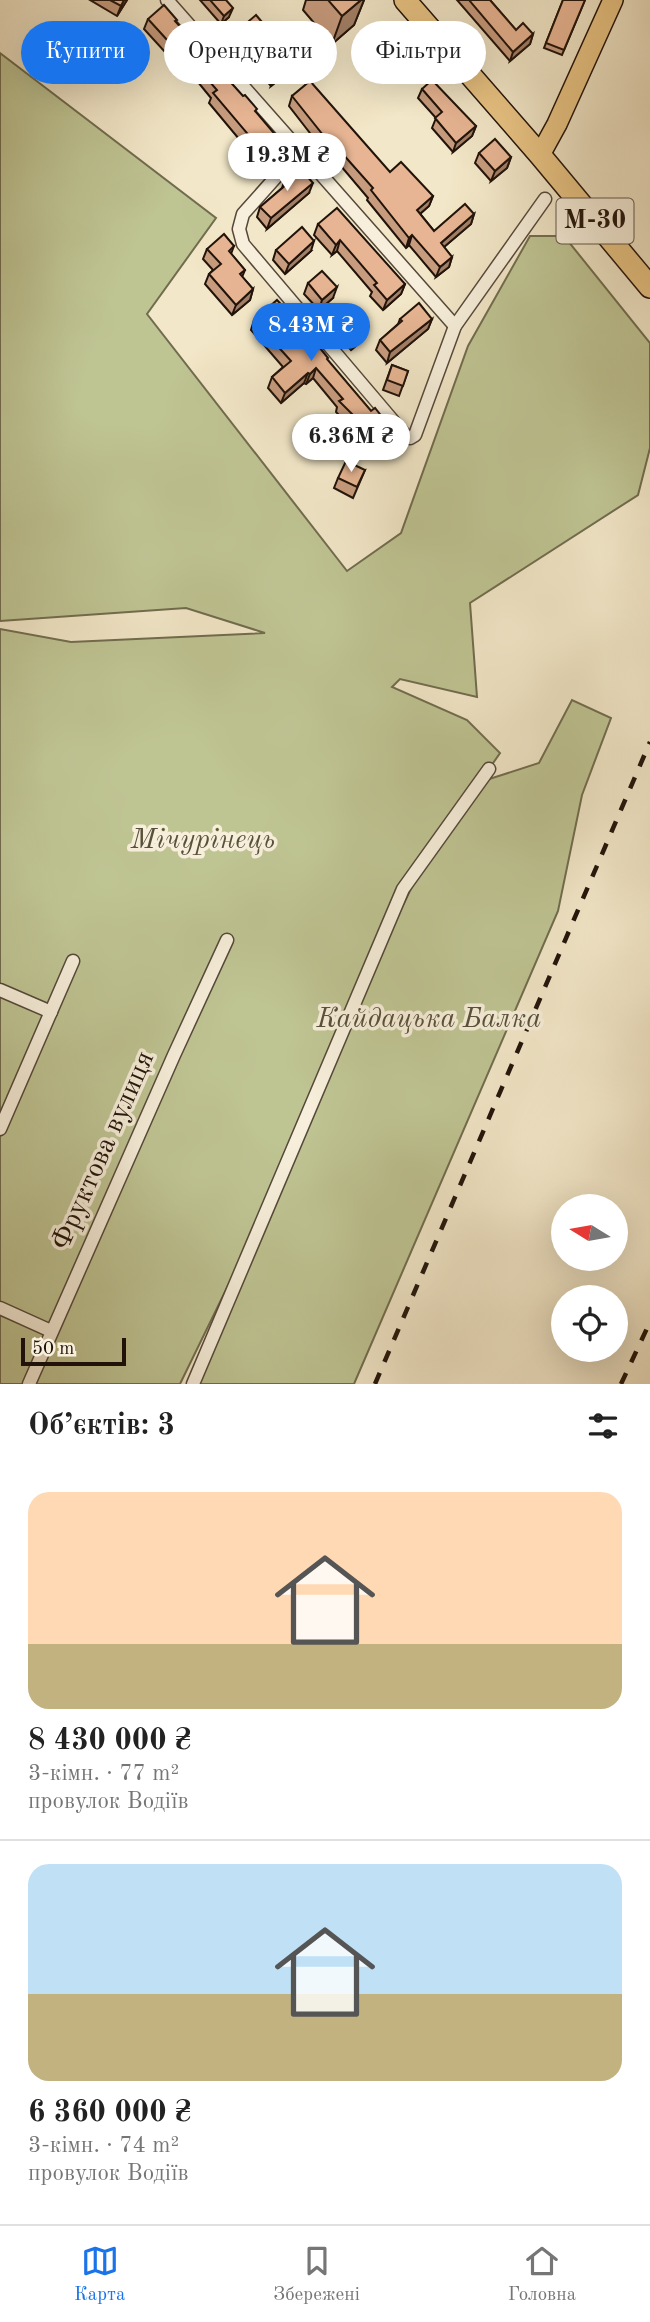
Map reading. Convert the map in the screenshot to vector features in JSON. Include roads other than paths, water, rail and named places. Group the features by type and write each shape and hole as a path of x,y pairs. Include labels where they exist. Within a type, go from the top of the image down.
{"highway":[{"name":"М-30","path":"405,0 650,287"}],"main road":[{"path":"540,155 558,124 613,0"}],"street":[{"path":"167,0 455,326"},
{"path":"300,150 243,214 239,229 243,244 410,438 415,435 455,326 545,199"},
{"path":"193,1384 403,889 489,769"},
{"name":"Фруктова вулиця","path":"29,1384 227,940"},
{"path":"0,1129 73,961"},
{"path":"0,990 51,1012"},
{"path":"0,1308 51,1331"}],"railway":[{"path":"375,1384 650,742"},
{"path":"621,1384 650,1322"}],"park label":[{"name":"Мічурінець","path":"203,841"},
{"name":"Кайдацька Балка","path":"429,1020"}]}
